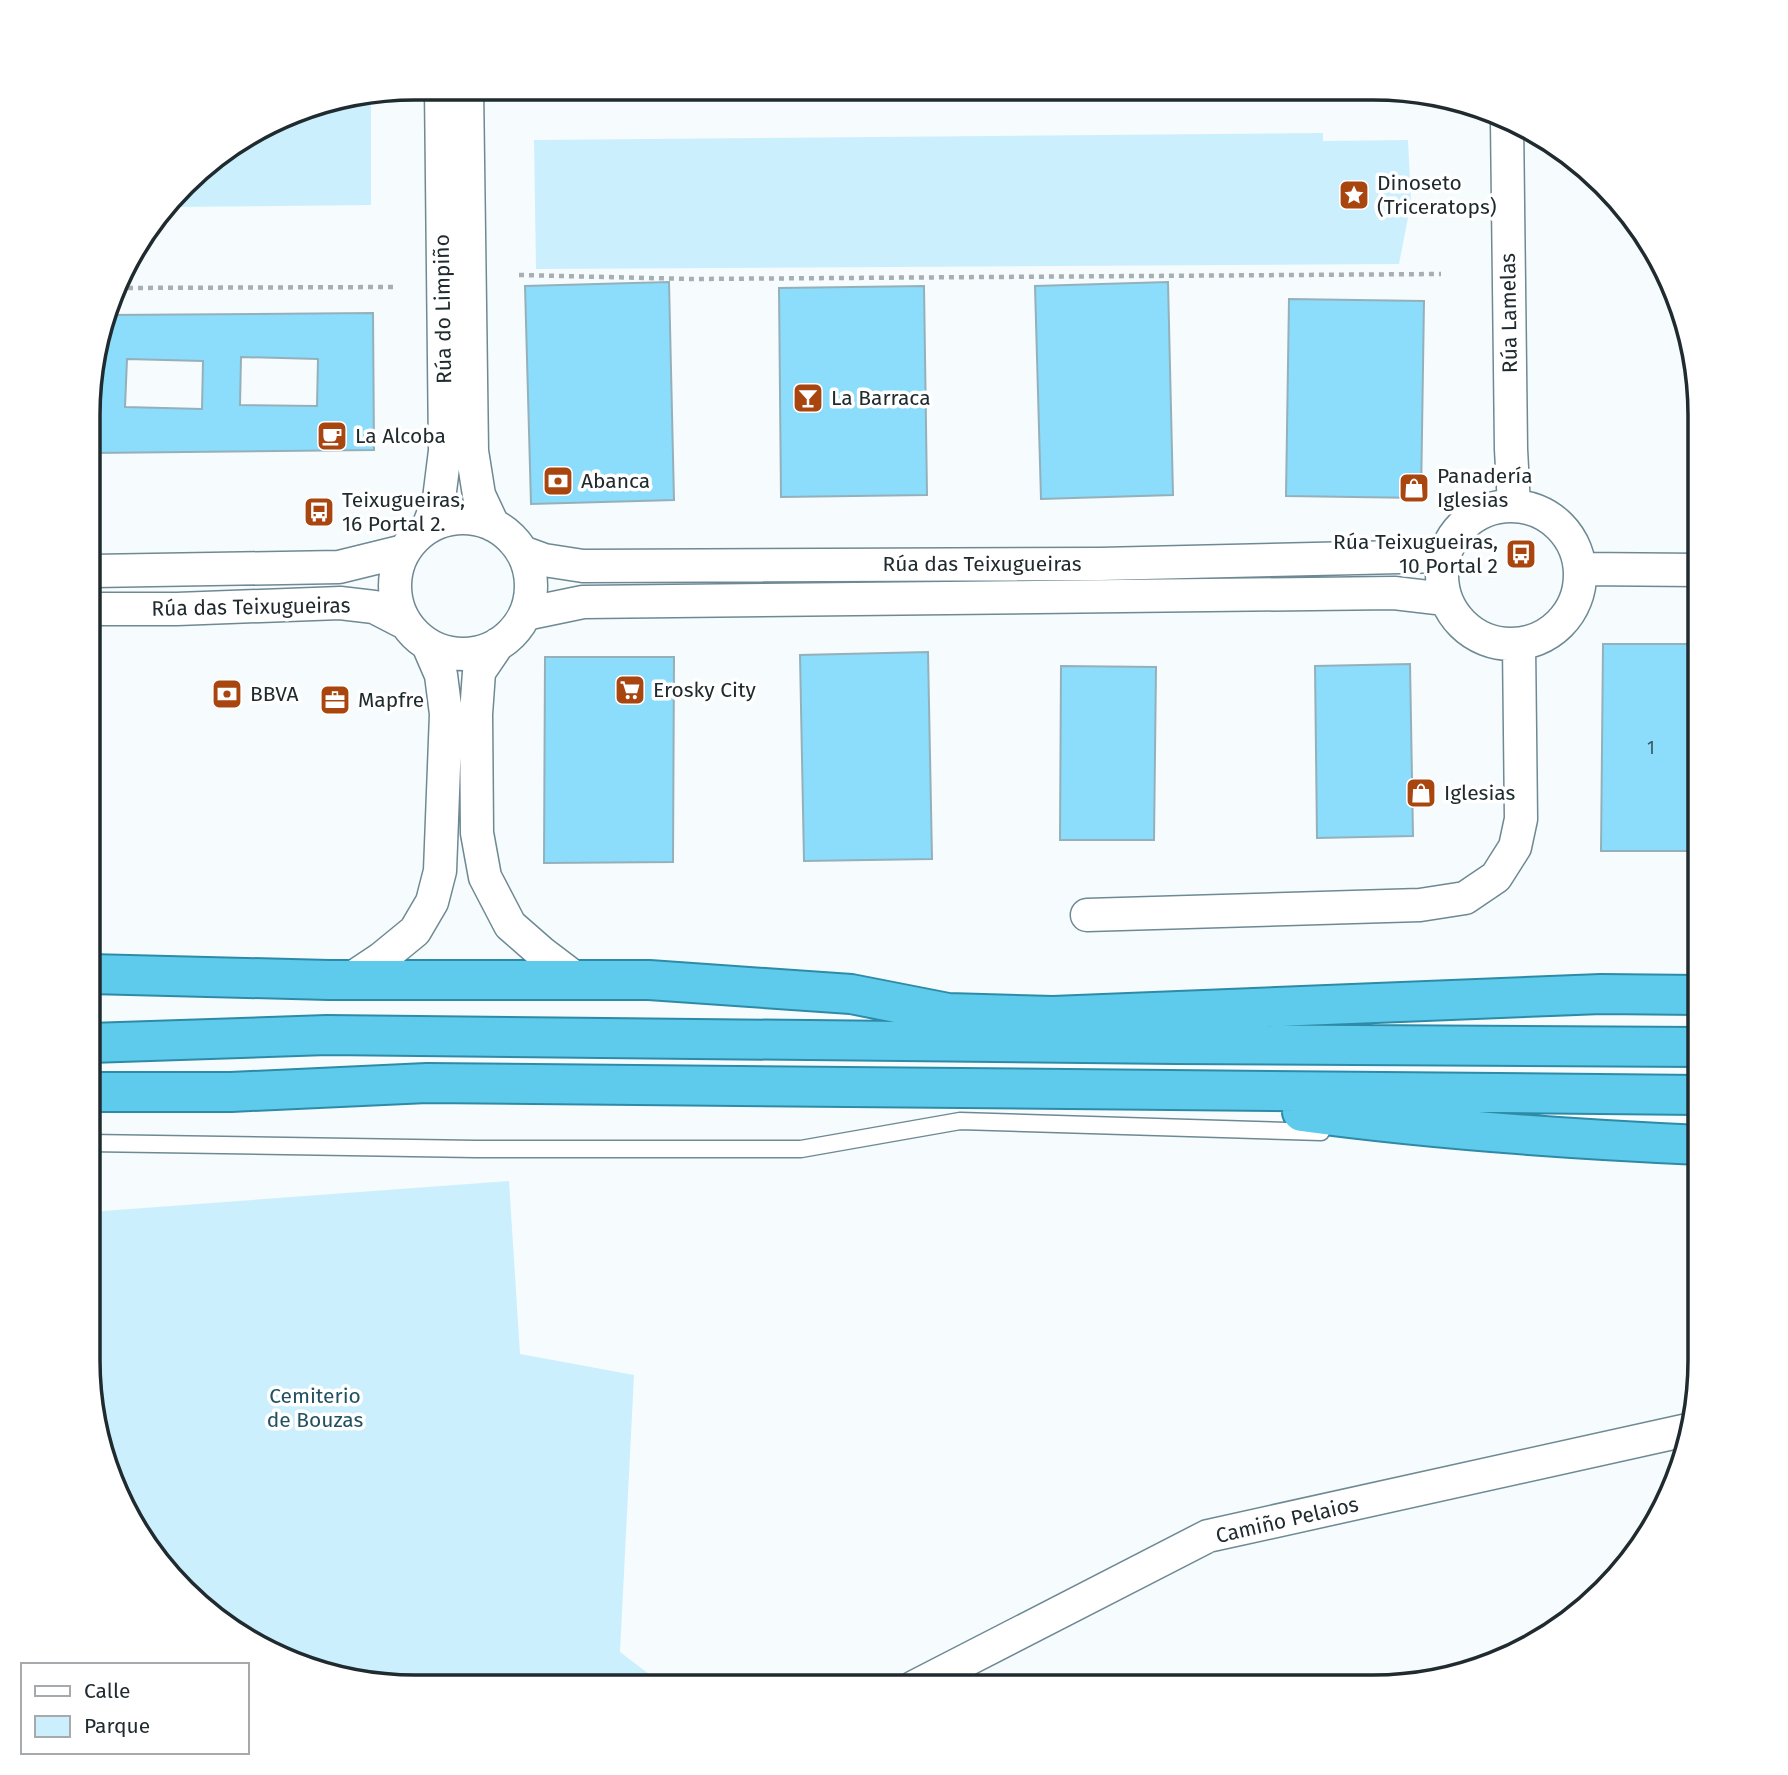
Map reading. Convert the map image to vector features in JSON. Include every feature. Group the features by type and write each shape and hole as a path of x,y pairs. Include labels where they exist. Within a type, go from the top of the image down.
{"highway":[{"path":"100,974 349,980 649,980 851,995 961,1013 1053,1016 1601,994 1688,995"},
{"path":"1176,1044 1319,1007"},
{"path":"100,1019 221,1023 327,1035"},
{"path":"100,1043 327,1035 1688,1047"},
{"path":"100,1071 224,1071 427,1083 1688,1095"},
{"path":"100,1092 231,1092 427,1083"},
{"path":"1144,1091 1377,1122 1575,1140 1688,1145"}],"street":[{"name":"Rúa do Limpiño","path":"428,527 439,499 445,451 441,100"},
{"name":"Rúa do Limpiño","path":"467,100 472,451 479,495 493,525"},
{"name":"Rúa Lamelas","path":"1507,130 1511,459 1514,506"},
{"path":"1514,506 1534,510 1551,519 1566,533 1576,550 1580,569 1578,590 1571,610 1557,627 1539,638 1519,644 1496,643 1475,634 1457,619 1446,599 1442,578 1444,556 1454,536 1470,519 1491,509 1514,506"},
{"path":"404,551 428,527 449,519 471,518 493,525"},
{"name":"Rúa das Teixugueiras","path":"493,525 509,536 522,552 544,560 583,566 1100,564 1444,556"},
{"name":"Rúa das Teixugueiras","path":"100,571 339,567 404,551"},
{"name":"Rúa das Teixugueiras","path":"404,551 396,575 396,600 405,622 428,645"},
{"path":"428,645 461,654 480,652 498,644 514,631 525,614 531,594 529,572 522,552"},
{"path":"1580,569 1688,570"},
{"name":"Rúa das Teixugueiras","path":"525,614 583,602 1394,593 1446,599"},
{"name":"Rúa das Teixugueiras","path":"100,609 340,603 374,607 405,622"},
{"path":"498,644 479,672 476,714 477,833 485,877 510,925 575,978"},
{"path":"1087,915 1420,905 1465,898 1496,877 1515,848 1521,819 1519,644"},
{"path":"349,980 415,931 432,902 440,871 446,714 441,675 428,645"},
{"name":"Camiño Pelaios","path":"937,1675 1208,1536 1680,1432"}],"lane":[{"path":"100,1143 476,1149 801,1149 960,1121 1575,1140"}],"path":[{"path":"519,275 705,279 1441,274"},
{"path":"127,288 393,287"}],"green space":[{"path":"371,103 371,205 178,207 223,165 275,132 333,110"},
{"path":"1323,133 1323,141 1408,140 1411,202 1399,264 536,269 534,140"},
{"name":"Cemiterio de Bouzas","path":"509,1181 520,1354 634,1375 620,1652 650,1675 374,1673 333,1665 275,1643 240,1622 207,1597 178,1568 142,1518 124,1481 110,1442 100,1381 100,1211"}],"building":[{"path":"669,282 674,500 531,504 525,286"},
{"path":"1168,282 1173,495 1041,499 1035,286"},
{"path":"924,286 927,495 781,497 779,288"},
{"path":"1289,299 1424,301 1421,498 1286,496"},
{"path":"373,313 374,450 100,453 102,374 116,315","holes":["241,357 318,359 317,406 240,405","127,359 203,361 202,409 125,407"]},
{"path":"1603,644 1688,644 1688,851 1601,851"},
{"path":"928,652 932,859 804,861 800,655"},
{"path":"545,657 674,657 673,862 544,863"},
{"path":"1410,664 1413,836 1317,838 1315,666"},
{"path":"1061,666 1156,667 1154,840 1060,840"}],"place":[{"name":"Dinoseto (Triceratops)","path":"1354,195"},
{"name":"La Barraca","path":"808,398"},
{"name":"La Alcoba","path":"332,436"},
{"name":"Abanca","path":"558,481"},
{"name":"Panadería Iglesias","path":"1414,488"},
{"name":"Teixugueiras, 16 Portal 2.","path":"319,512"},
{"name":"Rúa Teixugueiras, 10 Portal 2","path":"1521,554"},
{"name":"Erosky City","path":"630,690"},
{"name":"BBVA","path":"227,694"},
{"name":"Mapfre","path":"335,700"},
{"name":"Iglesias","path":"1421,793"}]}
